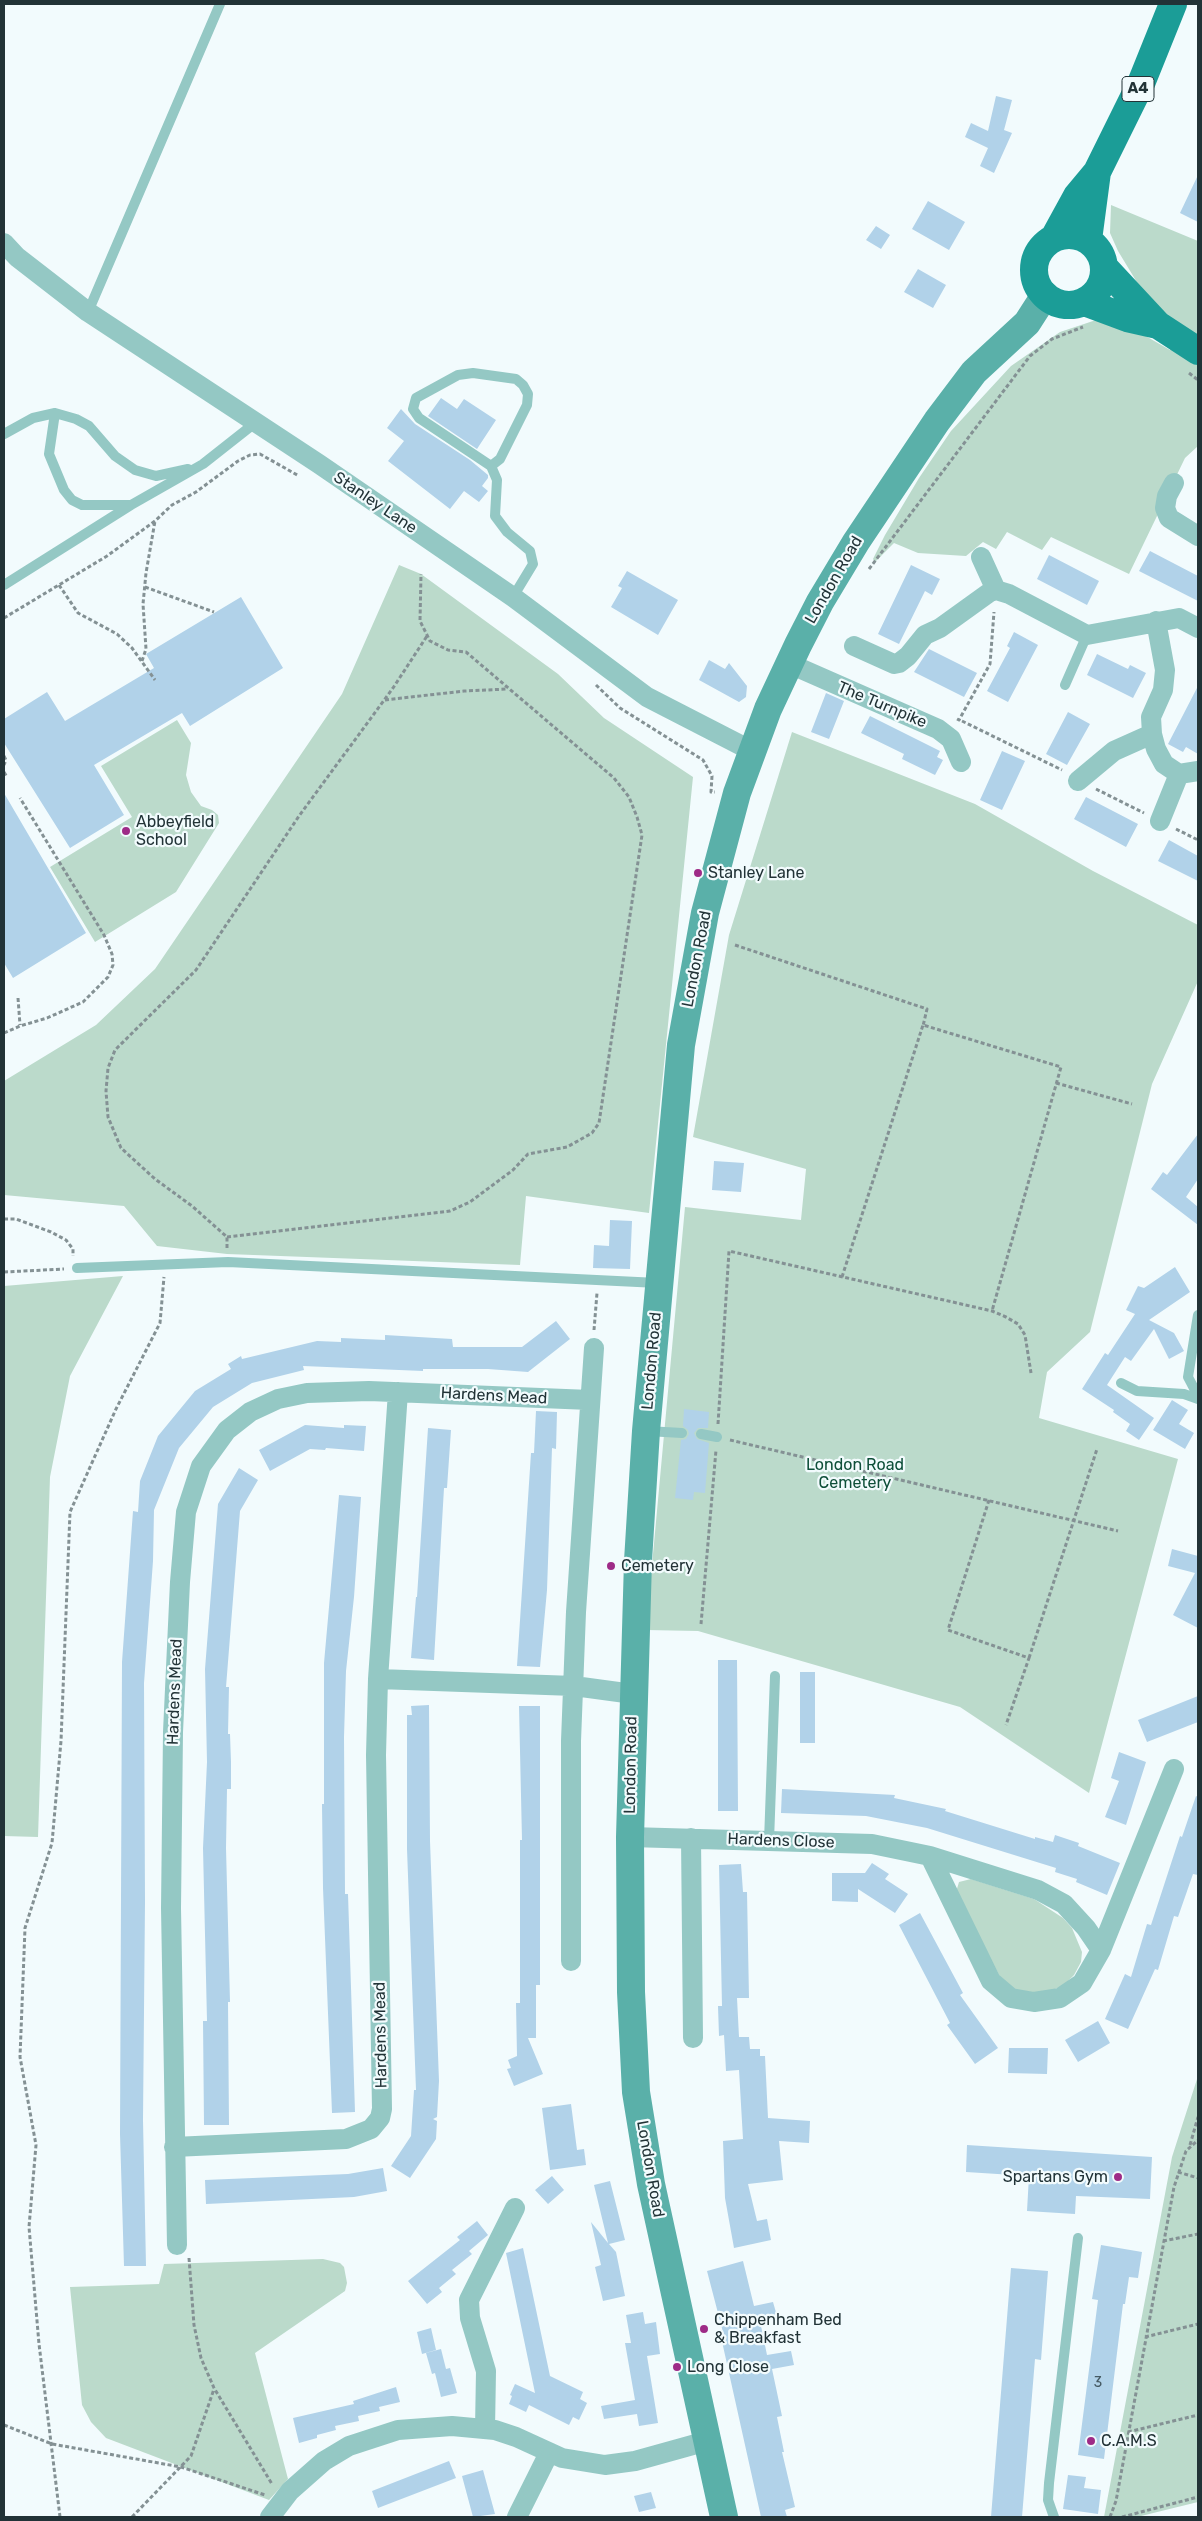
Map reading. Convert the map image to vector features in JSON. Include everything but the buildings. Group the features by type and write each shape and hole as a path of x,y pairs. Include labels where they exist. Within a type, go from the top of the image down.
{"main road":[{"name":"A4","path":"1045,295 1036,280 1035,264 1039,253 1054,238 1077,196 1097,172 1142,81 1173,4"},
{"path":"1088,240 1097,172"},
{"path":"1054,238 1068,234 1088,240 1096,247 1104,267 1191,360"},
{"path":"1087,313 1100,288 1104,267"},
{"path":"1045,295 1064,305 1087,313 1127,318 1158,325"}],"street":[{"name":"Stanley Lane","path":"4,243 17,257 88,312 513,597 648,697 752,751"},
{"name":"London Road","path":"724,2517 651,2184 636,2092 631,1992 630,1837 633,1694 646,1431 677,1082 693,974 705,913 737,793 752,751 790,664 820,602 905,467 974,372 1027,323 1045,295"},
{"path":"1174,483 1168,496 1166,508 1169,518 1198,536"},
{"path":"981,557 996,590"},
{"path":"854,646 894,664 899,663 908,656 922,638 944,626 985,594 996,590 1009,594 1087,635 1179,618 1198,628"},
{"path":"1156,621 1165,670 1163,690 1151,717 1152,734 1156,749 1164,764 1189,772 1160,821"},
{"name":"The Turnpike","path":"790,664 938,729 951,739 961,762"},
{"path":"1078,781 1114,751 1152,734"},
{"path":"571,1962 571,1741 594,1348"},
{"name":"Hardens Mead","path":"174,2147 346,2139 372,2129 380,2118 382,2109 376,1755 378,1679 398,1392"},
{"name":"Hardens Mead","path":"177,2245 171,1908 172,1732 180,1582 186,1512 190,1493 201,1466 218,1440 237,1421 265,1404 307,1393 398,1392 590,1400"},
{"path":"378,1679 574,1686 633,1694"},
{"path":"930,1856 991,1981 1011,1998 1034,2002 1060,1998 1082,1982 1101,1950 1174,1769"},
{"name":"Hardens Close","path":"630,1837 872,1844 930,1856 1038,1890 1064,1904 1086,1928 1101,1950"},
{"path":"691,1838 693,2038"},
{"path":"484,2429 486,2371 470,2318 469,2300 471,2291 515,2208"},
{"path":"270,2517 300,2480 324,2461 349,2446 374,2436 420,2427 484,2429 516,2437 576,2462 620,2464 707,2442"},
{"path":"517,2517 549,2452"}],"lane":[{"path":"88,312 220,4"},
{"path":"491,466 500,459 526,405 528,394 523,384 516,380 473,373 458,375 416,398 413,409 419,418 491,466 497,480 495,516 507,532 530,551 533,564 513,597"},
{"path":"4,434 33,418 55,413 76,419 89,426 115,456 135,470 156,476 203,464"},
{"path":"55,413 49,441 49,454 64,490 72,500 82,505 131,505"},
{"path":"4,585 131,505 203,464 255,423"},
{"path":"1065,685 1087,635"},
{"path":"75,1263 165,1264 228,1262 659,1283"},
{"path":"1198,1314 1188,1377 1198,1398"},
{"path":"1121,1383 1136,1391 1184,1394 1198,1398"},
{"path":"646,1431 682,1433"},
{"path":"701,1434 717,1437"},
{"path":"769,1841 775,1676"},
{"path":"1054,2517 1048,2500 1049,2483 1078,2238"}],"path":[{"path":"864,576 1030,356 1087,313"},
{"path":"1191,360 1198,380"},
{"path":"4,618 106,556 155,521 172,504 196,492 238,461 250,455 260,454 269,458 307,481"},
{"path":"142,661 146,649 145,587 155,521"},
{"path":"421,574 420,621 430,641 448,650 466,652 614,778 629,797 642,835 599,1123 592,1133 567,1147 528,1154 513,1170 470,1202 450,1211 227,1237 121,1148 108,1117 106,1092 108,1068 115,1050 196,970 299,816 385,700 427,636"},
{"path":"59,584 78,613 117,634 142,661 154,680"},
{"path":"145,587 214,612"},
{"path":"951,716 960,720 990,664 996,590"},
{"path":"593,682 620,708 703,760 712,776 711,792"},
{"path":"385,700 508,688"},
{"path":"4,756 6,760 4,764"},
{"path":"4,772 7,777"},
{"path":"4,1033 47,1018 83,1002 108,977 113,965 112,954 104,935 20,798"},
{"path":"735,946 927,1009 842,1277"},
{"path":"18,998 20,1026"},
{"path":"922,1029 923,1025 1061,1067 992,1311"},
{"path":"1056,1083 1132,1104"},
{"path":"4,1219 16,1219 51,1232 66,1240 73,1249 75,1263 4,1272"},
{"path":"227,1237 227,1254"},
{"path":"701,1624 717,1437 729,1251 992,1311 1018,1324 1025,1335 1031,1373"},
{"path":"60,2517 39,2344 29,2227 36,2144 20,2057 25,1928 52,1842 61,1741 70,1512 116,1409 160,1323 165,1264"},
{"path":"594,1348 598,1281"},
{"path":"717,1437 1118,1531"},
{"path":"1006,1725 1097,1449"},
{"path":"989,1500 948,1630 1029,1658"},
{"path":"1110,2517 1116,2501 1163,2241 1178,2172 1190,2145 1198,2117"},
{"path":"1190,2145 1198,2140"},
{"path":"1178,2172 1198,2178"},
{"path":"1163,2241 1198,2234"},
{"path":"177,2245 188,2250 194,2325 201,2358 214,2388 282,2501"},
{"path":"1145,2337 1198,2324"},
{"path":"132,2517 191,2456 214,2388"},
{"path":"1128,2432 1198,2415"},
{"path":"4,2425 52,2444 181,2467 282,2501"},
{"path":"1122,2517 1198,2497"}],"green space":[{"path":"1111,205 1198,241 1198,446 1185,458 1129,574 1051,537 1042,550 1007,532 996,549 983,542 966,556 918,553 894,543 875,562 873,559 885,535 919,478 951,431 1011,366 1060,332 1105,317 1130,327 1170,350 1180,329 1164,315 1138,284 1118,251 1110,233"},
{"path":"399,565 421,574 558,674 604,718 693,777 649,1213 526,1196 520,1265 227,1254 157,1246 124,1206 4,1195 4,1081 96,1025 155,969 342,694"},
{"path":"177,720 191,743 186,775 191,792 201,806 212,810 218,815 219,823 176,892 95,942 50,867 132,817 101,766"},
{"name":"London Road Cemetery","path":"792,732 975,804 1093,871 1198,925 1198,981 1152,1084 1090,1332 1047,1372 1039,1418 1178,1459 1089,1793 960,1707 698,1631 646,1630 685,1207 801,1220 806,1169 693,1137 729,935"},
{"path":"123,1276 70,1376 50,1477 38,1837 4,1836 4,1286"},
{"path":"971,1879 1034,1899 1063,1918 1072,1928 1082,1952 1081,1962 1074,1975 1064,1985 1042,1995 1013,1989 1001,1979 956,1892 959,1882"},
{"path":"1198,2076 1198,2502 1137,2517 1104,2517 1172,2157"},
{"path":"323,2259 340,2263 344,2267 347,2283 345,2291 255,2353 288,2479 269,2500 106,2438 91,2422 82,2405 70,2287 159,2284 164,2264"}],"place":[{"name":"Abbeyfield School","path":"126,831"},
{"name":"Stanley Lane","path":"698,873"},
{"name":"Cemetery","path":"611,1566"},
{"name":"Spartans Gym","path":"1118,2177"},
{"name":"Chippenham Bed & Breakfast","path":"704,2329"},
{"name":"Long Close","path":"677,2367"},
{"name":"C.A.M.S","path":"1091,2441"}]}
